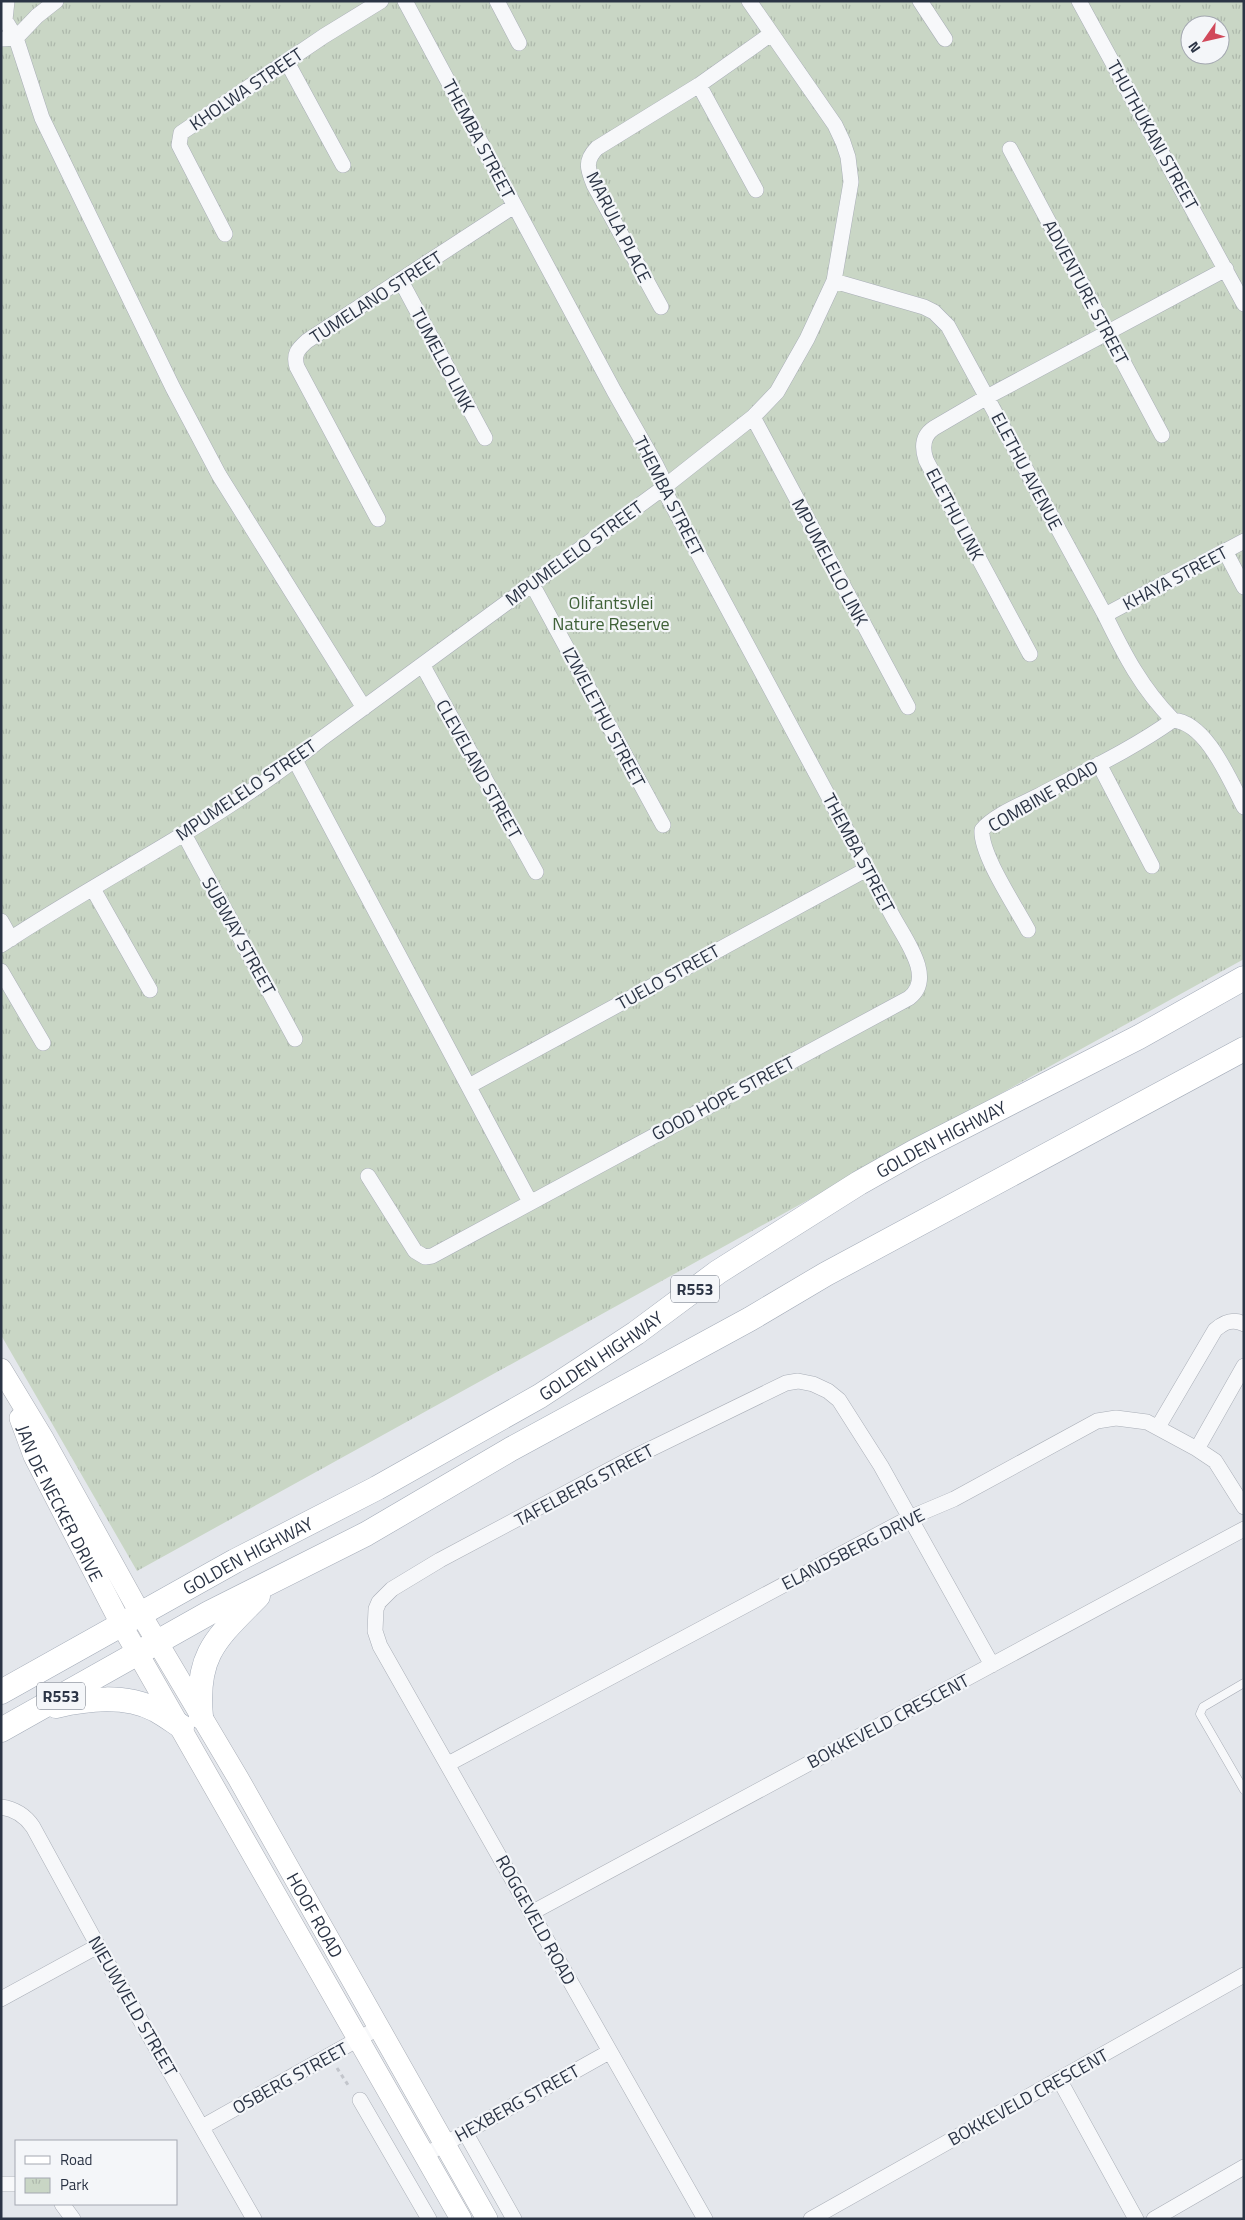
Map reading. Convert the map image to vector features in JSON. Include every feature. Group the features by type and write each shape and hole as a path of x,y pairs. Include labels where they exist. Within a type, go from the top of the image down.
{"main road":[{"name":"GOLDEN HIGHWAY","path":"1,1692 236,1561 376,1488 540,1396 636,1333 718,1272 867,1178 1140,1037 1244,978"},
{"name":"GOLDEN HIGHWAY","path":"1,1730 210,1613 366,1534 511,1449 750,1319 826,1274 1244,1049"},
{"name":"JAN DE NECKER DRIVE","path":"4,1373 34,1456 131,1619"},
{"path":"35,1711 74,1702 113,1700 147,1706 191,1722 199,1697 204,1660 216,1640 270,1584"},
{"name":"HOOF ROAD","path":"131,1619 191,1722 358,2041 461,2219"},
{"name":"HOOF ROAD","path":"191,1722 238,1778 487,2219"}],"street":[{"path":"8,1 5,20 8,29 8,39 42,118 177,396 219,475 364,708"},
{"path":"8,39 56,1"},
{"name":"KHOLWA STREET","path":"225,234 179,145 181,133 324,36 381,1"},
{"name":"THEMBA STREET","path":"405,1 514,206 662,475 663,488 919,968 921,980 915,993"},
{"path":"497,1 519,43"},
{"name":"MPUMELELO STREET","path":"6,942 184,834 295,760 663,488 753,417 777,392 807,339 834,282 851,182 848,158 835,125 749,1"},
{"path":"920,1 946,39"},
{"name":"THUTHUKANI STREET","path":"1079,1 1244,304"},
{"name":"MARULA PLACE","path":"660,307 594,185 587,163 597,148 699,85 771,34"},
{"path":"287,62 343,165"},
{"path":"699,85 756,190"},
{"name":"ADVENTURE STREET","path":"1010,149 1162,435"},
{"name":"TUMELANO STREET","path":"378,519 297,367 295,357 298,349 307,341 514,206"},
{"path":"987,397 1226,269"},
{"name":"TUMELLO LINK","path":"401,281 485,438"},
{"name":"ELETHU AVENUE","path":"834,282 910,302 934,312 941,318 956,338 1138,678 1155,702 1173,720"},
{"name":"ELETHU LINK","path":"987,397 930,431 925,437 923,449 926,460 1030,654"},
{"name":"MPUMELELO LINK","path":"753,417 908,707"},
{"name":"KHAYA STREET","path":"1105,615 1244,541"},
{"path":"1225,551 1244,587"},
{"name":"IZWELETHU STREET","path":"532,584 663,825"},
{"name":"CLEVELAND STREET","path":"423,666 536,872"},
{"path":"1173,720 1188,723 1204,739 1217,757 1244,807"},
{"name":"COMBINE ROAD","path":"1028,930 983,847 982,830 987,824 1124,751 1173,720"},
{"path":"295,760 530,1202"},
{"path":"1099,764 1152,866"},
{"name":"SUBWAY STREET","path":"184,834 295,1039"},
{"name":"TUELO STREET","path":"469,1086 867,869"},
{"path":"93,889 150,990"},
{"path":"1,921 6,942"},
{"path":"1,971 43,1043"},
{"name":"GOOD HOPE STREET","path":"368,1176 415,1252 425,1257 434,1255 915,993"},
{"path":"1158,1427 1215,1330 1226,1322 1233,1321 1244,1324"},
{"path":"1197,1449 1244,1366"},
{"name":"TAFELBERG STREET","path":"374,1618 379,1602 384,1596 440,1560 626,1461 786,1383 798,1381 813,1384 828,1391 840,1400 881,1466 909,1518"},
{"name":"ELANDSBERG DRIVE","path":"448,1764 909,1518 954,1499 1097,1420 1107,1418 1127,1419 1158,1427 1197,1449 1215,1461 1244,1507"},
{"path":"909,1518 992,1665"},
{"name":"BOKKEVELD CRESCENT","path":"532,1912 1244,1529"},
{"name":"ROGGEVELD ROAD","path":"374,1618 375,1631 380,1646 532,1912 609,2052 706,2219"},
{"name":"NIEUWVELD STREET","path":"2,1807 18,1812 31,1823 98,1946 254,2219"},
{"path":"1,1999 98,1946"},
{"name":"BOKKEVELD CRESCENT","path":"811,2219 1244,1975"},
{"name":"OSBERG STREET","path":"202,2127 358,2041 378,2028"},
{"name":"HEXBERG STREET","path":"425,2155 609,2052"},
{"path":"1059,2079 1136,2219"},
{"path":"360,2100 429,2219"},
{"path":"465,2132 514,2219"},
{"path":"1154,2219 1244,2167"},
{"path":"1,2184 15,2184"},
{"path":"63,2205 73,2219"}],"lane":[{"path":"1244,1683 1202,1707 1200,1714 1244,1790"}],"path":[{"path":"330,2056 360,2100"}],"green space":[{"name":"Olifantsvlei Nature Reserve","path":"1,1 1244,1 1244,959 137,1571 1,1335"}]}
